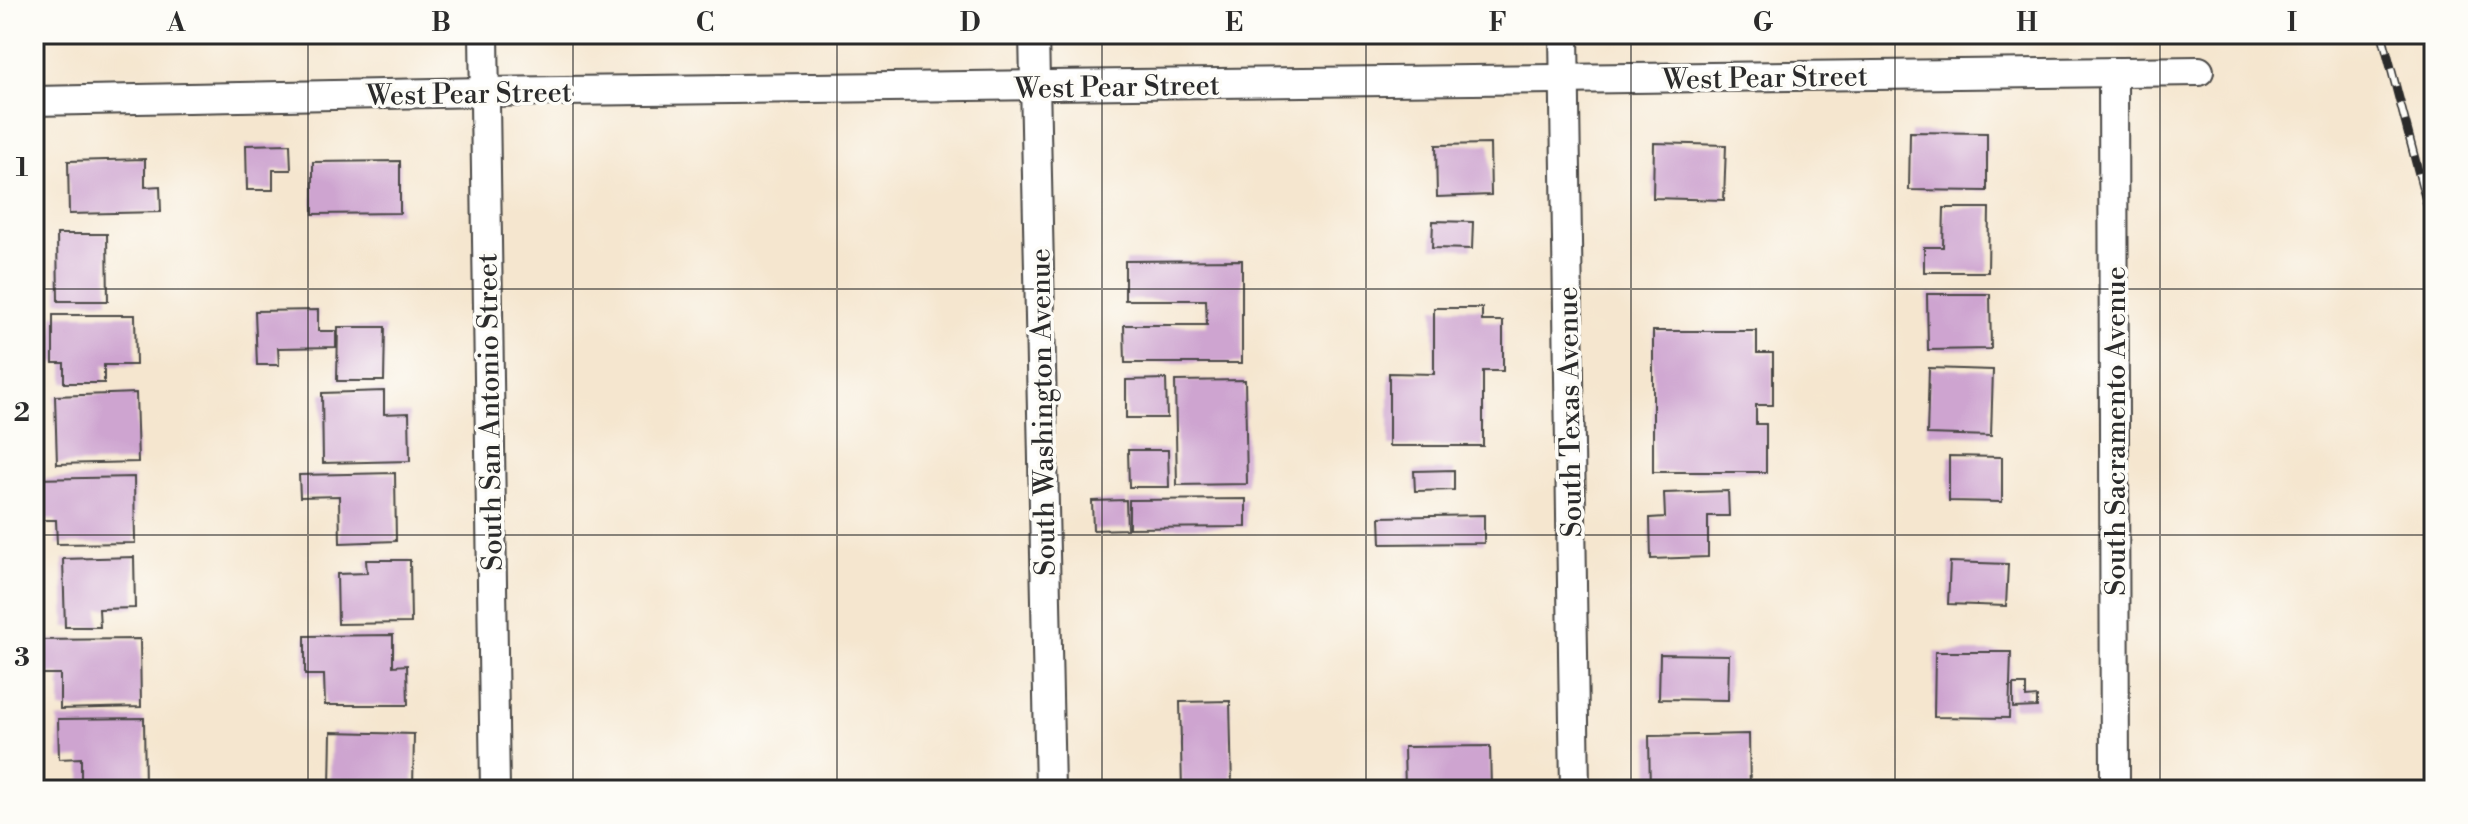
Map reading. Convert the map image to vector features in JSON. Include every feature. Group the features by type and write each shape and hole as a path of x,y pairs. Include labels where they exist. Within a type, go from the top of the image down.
{"street":[{"name":"South San Antonio Street","path":"484,34 495,790"},
{"name":"South Washington Avenue","path":"1034,34 1050,790"},
{"name":"South Texas Avenue","path":"1564,34 1575,790"},
{"name":"West Pear Street","path":"34,101 485,92 2199,71"},
{"name":"South Sacramento Avenue","path":"2113,72 2115,790"}],"building":[{"path":"1910,132 1987,133 1987,191 1909,190"},
{"path":"1654,143 1726,145 1724,200 1653,198"},
{"path":"290,144 291,170 273,170 273,190 247,190 246,145"},
{"path":"1490,144 1491,195 1437,197 1436,145"},
{"path":"145,159 145,187 160,186 161,212 69,214 68,161"},
{"path":"400,161 400,213 313,214 313,162"},
{"path":"1944,208 1989,208 1988,272 1924,272 1924,247 1943,247"},
{"path":"1433,221 1473,222 1472,249 1432,248"},
{"path":"57,234 107,234 108,301 58,301"},
{"path":"1242,260 1242,363 1125,363 1124,325 1207,325 1206,300 1125,300 1125,261"},
{"path":"1927,294 1990,294 1991,349 1928,350"},
{"path":"1434,308 1482,308 1482,321 1503,321 1503,371 1483,371 1483,446 1389,446 1389,373 1434,374"},
{"path":"318,310 318,331 336,331 336,347 278,348 279,365 257,365 255,311"},
{"path":"53,315 135,315 136,365 104,365 104,383 64,383 64,363 53,363"},
{"path":"338,327 385,327 384,381 337,381"},
{"path":"1653,331 1757,331 1757,353 1773,353 1773,405 1756,405 1756,424 1766,424 1766,472 1653,472"},
{"path":"1929,368 1993,370 1991,436 1927,434"},
{"path":"1166,379 1167,418 1126,418 1126,380"},
{"path":"1245,380 1247,484 1177,485 1175,381"},
{"path":"384,391 384,414 409,413 410,461 323,463 322,393"},
{"path":"136,393 138,462 57,464 55,396"},
{"path":"1128,450 1168,450 1169,487 1129,487"},
{"path":"1949,456 2002,457 2002,502 1949,501"},
{"path":"1454,470 1454,490 1415,491 1414,471"},
{"path":"395,473 396,541 340,543 339,496 300,497 299,475"},
{"path":"134,477 135,543 57,544 56,520 34,520 34,479"},
{"path":"1728,491 1729,516 1708,516 1708,557 1651,559 1650,518 1665,517 1664,493"},
{"path":"1246,499 1246,527 1129,528 1129,500"},
{"path":"1126,500 1127,529 1093,530 1092,501"},
{"path":"1484,515 1484,543 1381,544 1380,517"},
{"path":"134,557 135,608 99,609 100,627 65,627 63,559"},
{"path":"366,560 410,560 411,623 338,624 337,574 367,573"},
{"path":"1950,562 2008,564 2006,606 1948,604"},
{"path":"393,635 393,666 407,665 408,705 325,705 324,675 305,675 305,636"},
{"path":"140,639 141,707 60,709 60,674 34,674 34,640"},
{"path":"1935,652 2011,652 2009,718 1934,717"},
{"path":"1660,654 1729,655 1728,700 1659,699"},
{"path":"2013,685 2026,685 2026,698 2037,697 2037,707 2013,708"},
{"path":"1230,701 1232,790 1182,790 1180,702"},
{"path":"144,718 145,789 81,790 81,758 59,759 58,719"},
{"path":"331,732 414,734 413,789 330,787"},
{"path":"1749,734 1750,790 1650,790 1649,736"},
{"path":"1490,746 1491,788 1405,790 1404,747"}],"railway":[{"path":"2382,34 2434,231"}]}
